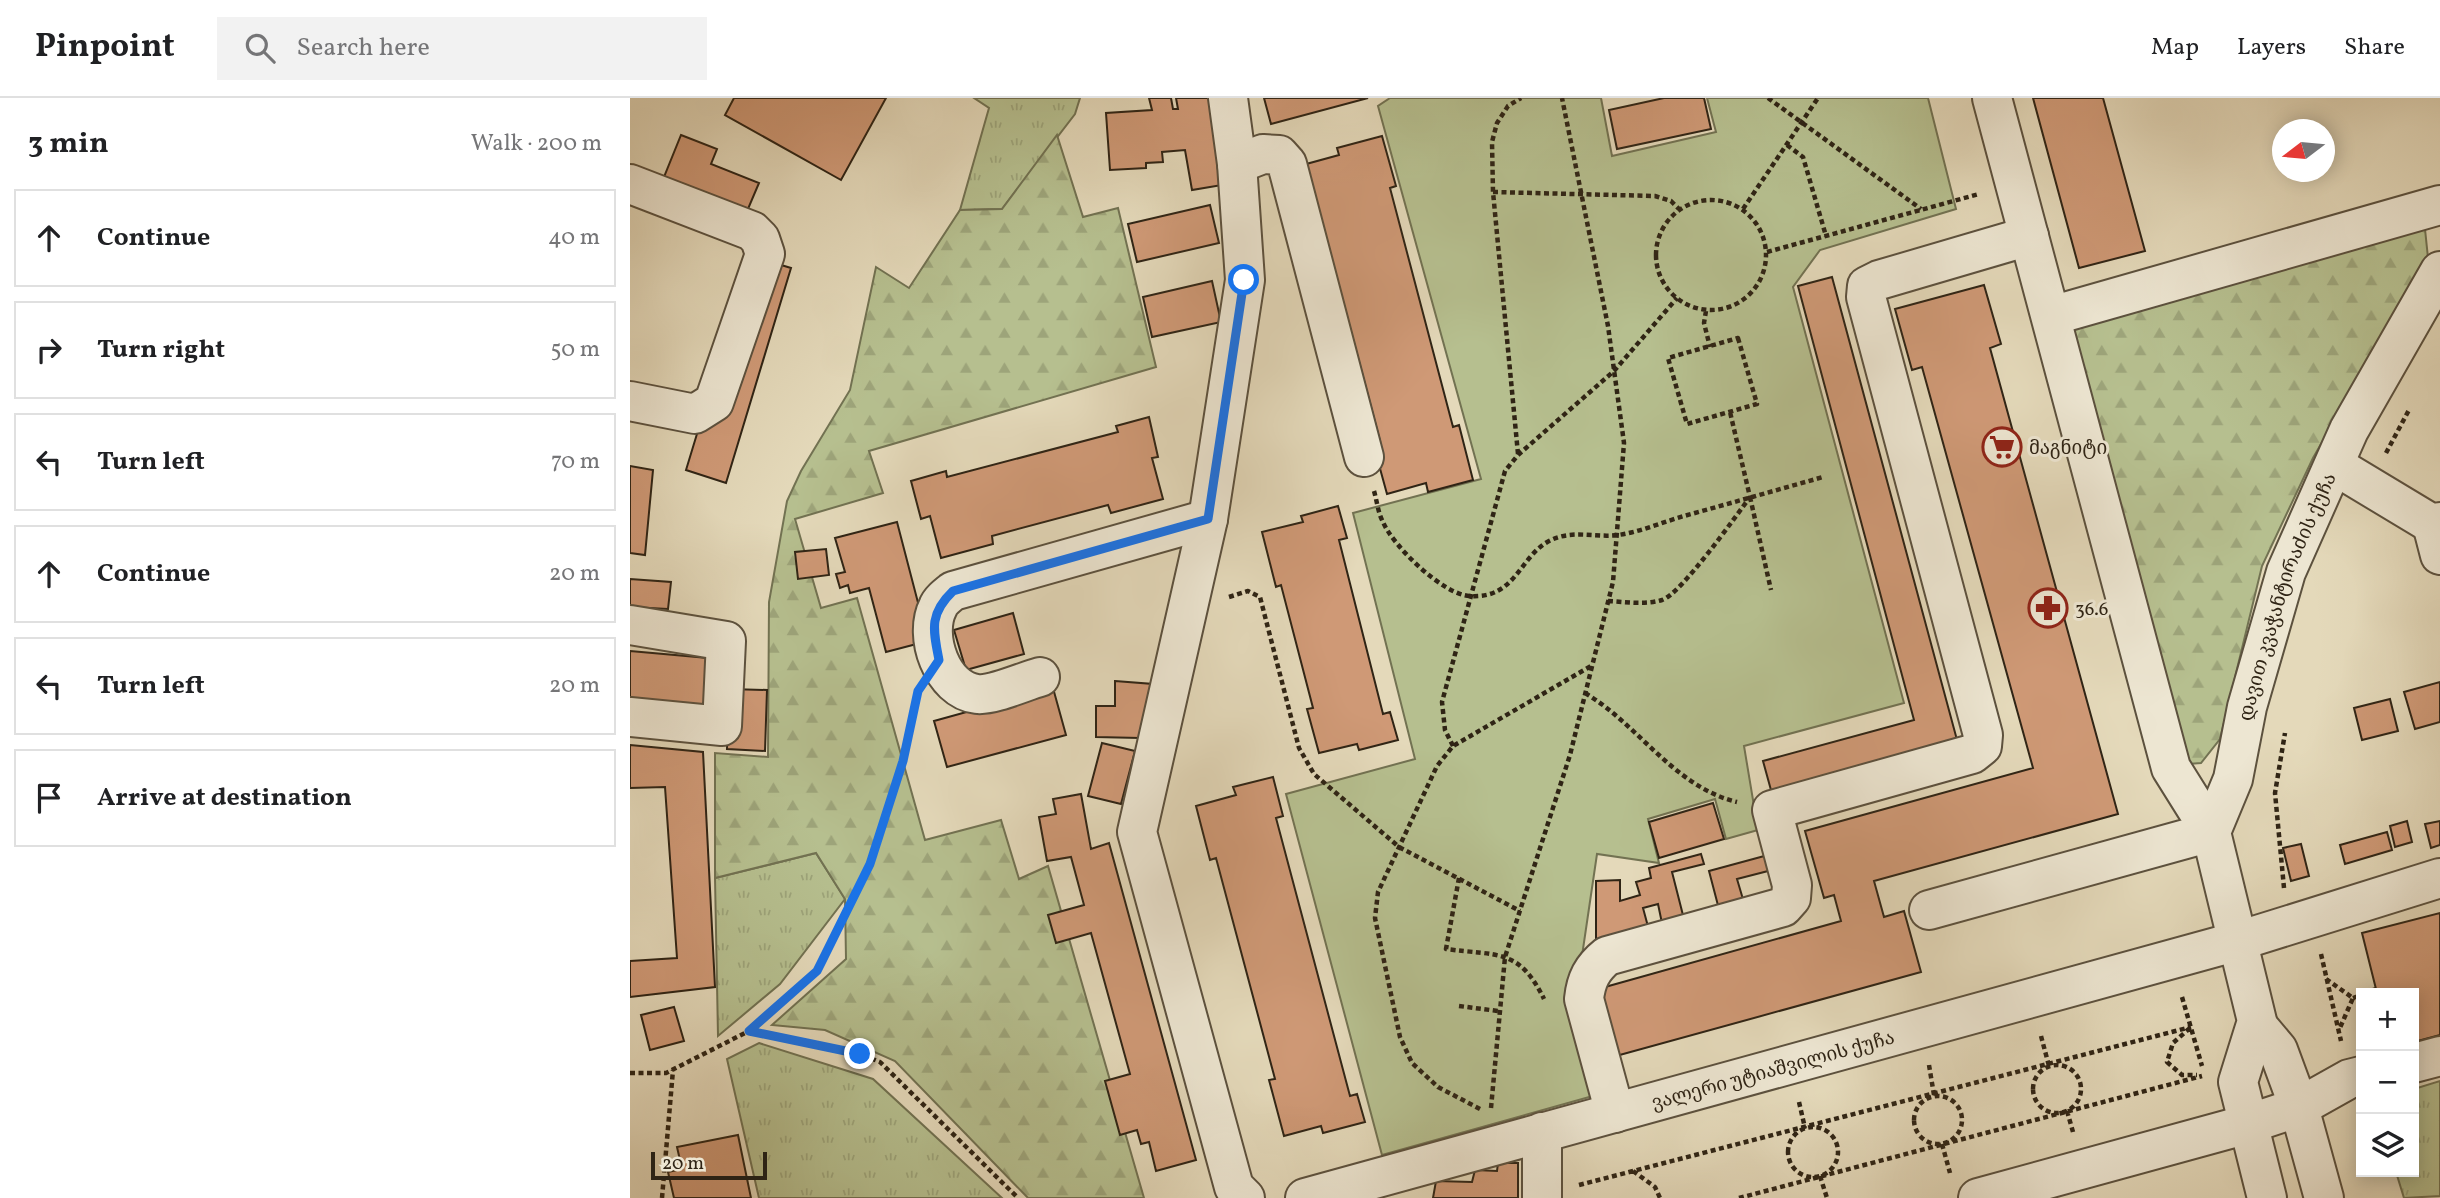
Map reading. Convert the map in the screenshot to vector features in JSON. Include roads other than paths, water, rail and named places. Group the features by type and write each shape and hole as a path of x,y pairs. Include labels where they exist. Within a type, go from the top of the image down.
{"street":[{"path":"1228,98 1237,164 1244,280 1208,519 1137,832 1234,1187 1245,1198"},
{"path":"1992,98 2171,768 2211,832 2257,1026 2278,1050 2299,1107 2324,1198"},
{"path":"1237,164 1263,154 1279,155 1287,164 1364,457"},
{"path":"630,184 752,231 760,239 765,254 715,402 695,414 630,401"},
{"path":"2051,316 2440,205"},
{"path":"1615,1112 1584,999 1585,986 1594,966 1607,956 1783,907 1791,898 1791,885 1772,810 1972,754 1982,746 1983,735 1866,297 1867,286 1879,280 2029,236"},
{"name":"დავით კვაჭანტირაძის ქუჩა","path":"2211,832 2233,779 2247,707 2286,572 2334,464 2426,325 2440,271"},
{"path":"2334,464 2437,534"},
{"path":"1040,677 979,695 960,689 939,660 933,631 938,606 953,591 1208,519"},
{"path":"630,625 726,641 722,726 630,718"},
{"path":"1929,909 2211,832"},
{"name":"ვალერი უტიაშვილის ქუჩა","path":"1305,1198 2238,941 2440,878"},
{"path":"2257,1026 2238,1082 2267,1198"},
{"path":"2419,1062 2440,1056"},
{"path":"1978,1198 2087,1184 2299,1107 2355,1077"},
{"path":"1542,1132 1542,1196"}],"place":[{"name":"მაგნიტი","path":"2002,447"},
{"name":"36.6","path":"2048,608"}]}
